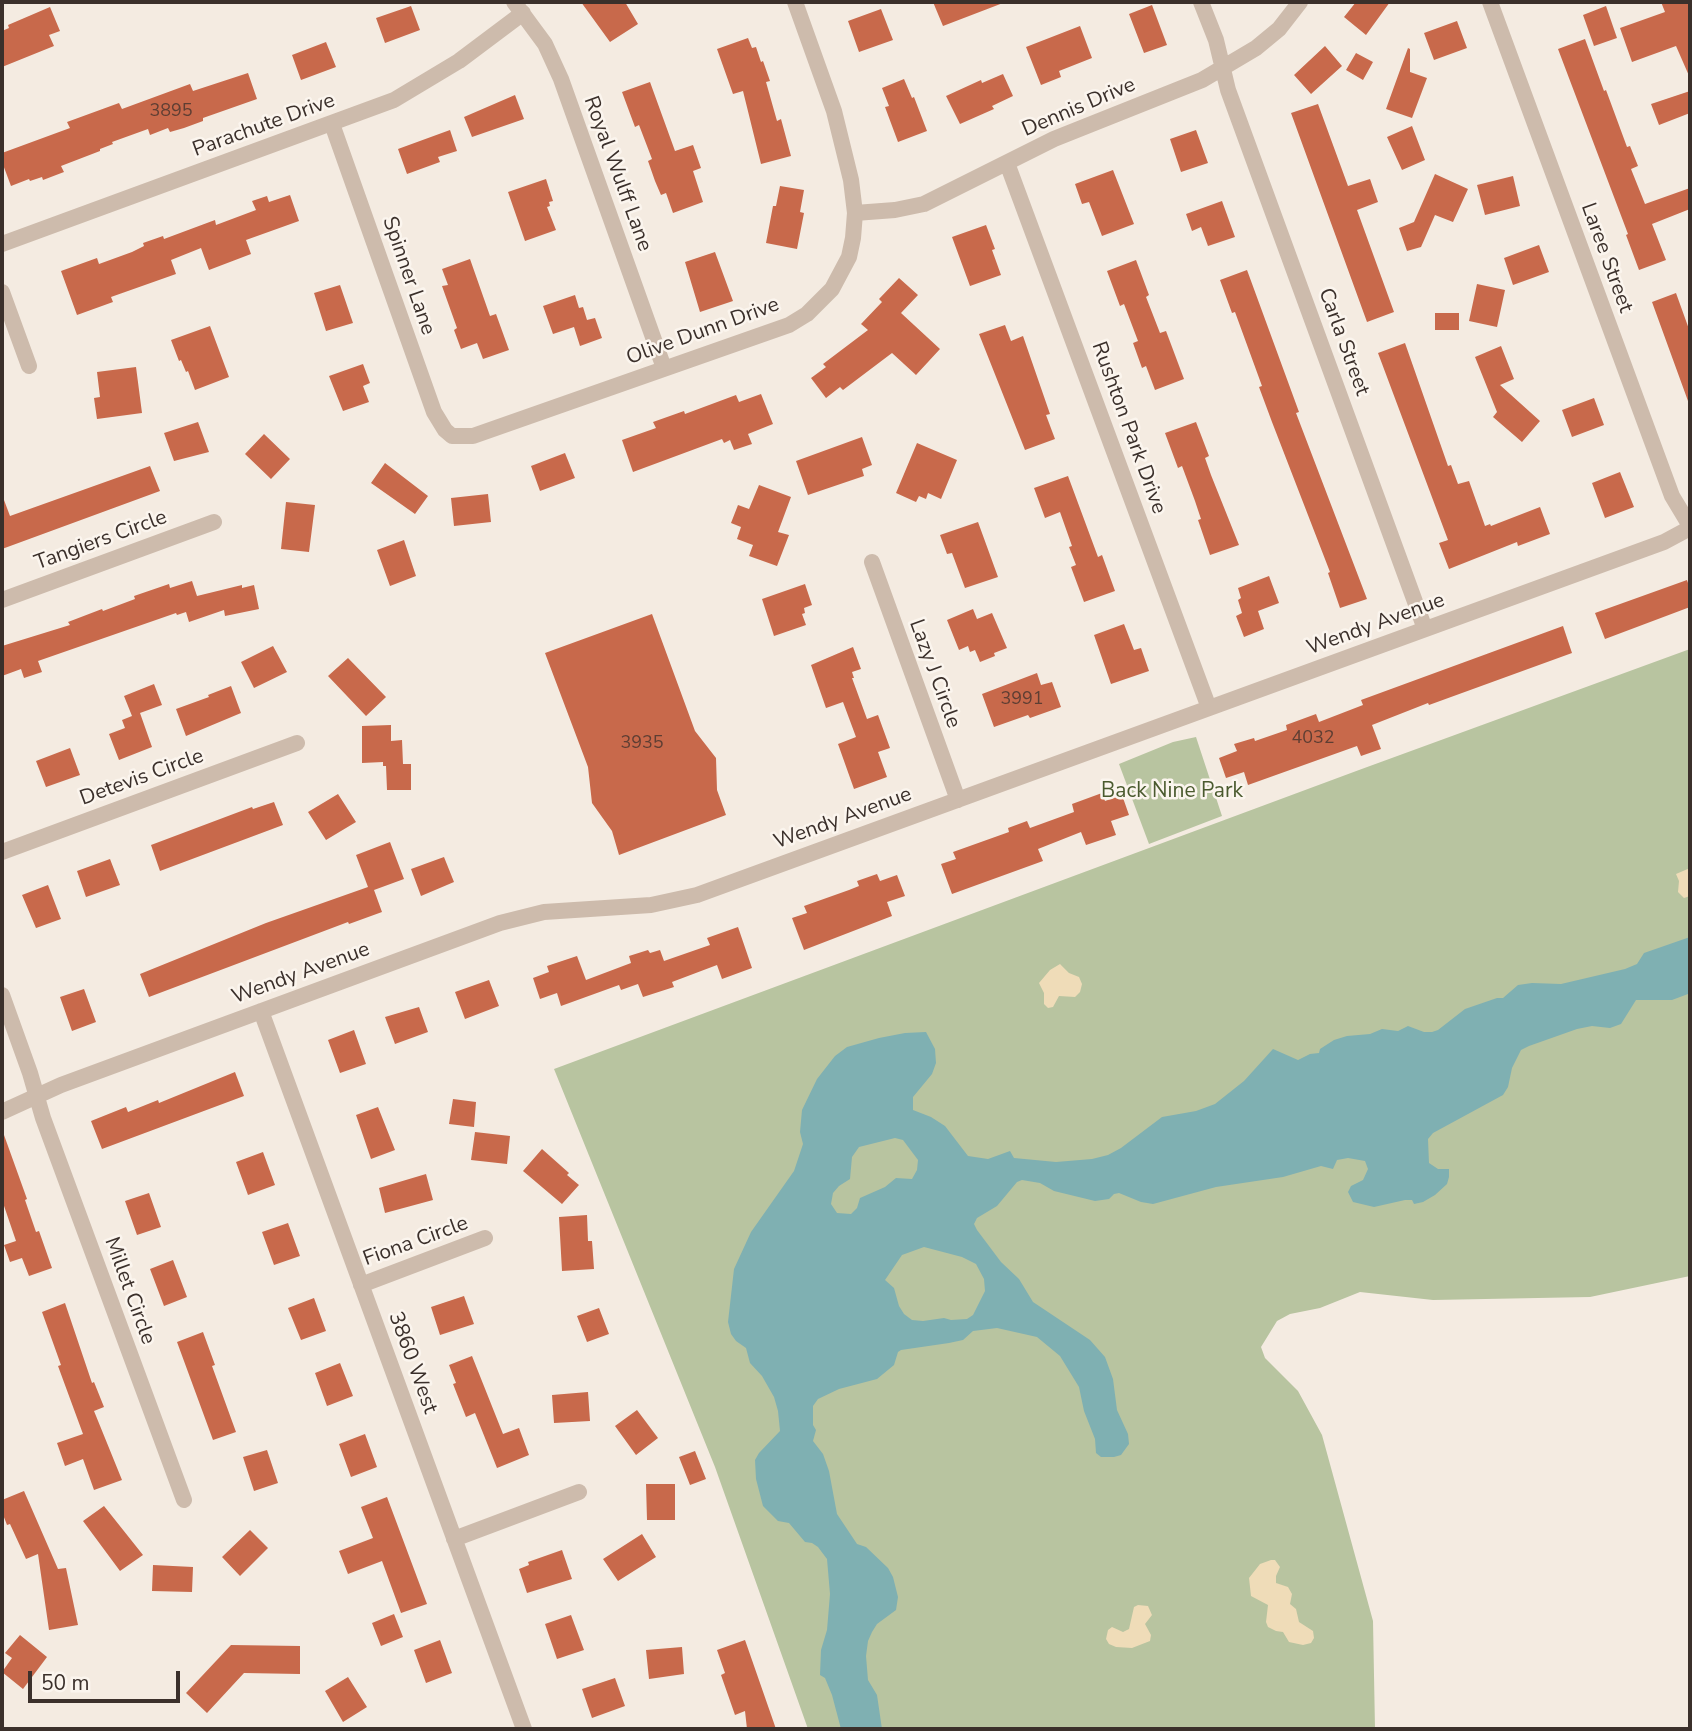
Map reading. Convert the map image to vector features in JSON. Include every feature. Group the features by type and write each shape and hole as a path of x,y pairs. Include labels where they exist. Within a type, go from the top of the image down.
{"street":[{"name":"Olive Dunn Drive","path":"452,436 463,438 484,432 771,333 807,314 832,289 849,257 855,213 851,180 839,128 795,2"},
{"name":"Carla Street","path":"1201,2 1228,90 1425,629"},
{"name":"Dennis Drive","path":"855,213 895,210 924,204 1064,134 1202,80 1267,39 1279,29 1300,2"},
{"name":"Laree Street","path":"1490,2 1672,496 1690,527"},
{"name":"Parachute Drive","path":"2,244 394,100 459,61 519,7"},
{"name":"Royal Wulff Lane","path":"519,7 545,44 561,79 664,368"},
{"name":"Spinner Lane","path":"332,124 434,412 444,430 452,436"},
{"name":"Rushton Park Drive","path":"1007,163 1209,708"},
{"path":"2,292 29,366"},
{"name":"Tangiers Circle","path":"2,600 214,522"},
{"name":"Wendy Avenue","path":"2,1112 61,1085 529,914 568,909 651,905 683,899 1664,542 1690,527"},
{"name":"Lazy J Circle","path":"872,562 958,800"},
{"name":"Detevis Circle","path":"2,852 297,743"},
{"name":"Millet Circle","path":"2,995 184,1500"},
{"name":"3860 West","path":"261,1011 524,1729"},
{"name":"Fiona Circle","path":"361,1284 485,1238"},
{"path":"454,1539 579,1492"}],"green space":[{"path":"1690,649 1690,1276 1590,1297 1433,1300 1360,1292 1320,1308 1290,1314 1277,1321 1261,1347 1265,1358 1298,1391 1322,1435 1373,1621 1375,1729 808,1729 715,1467 554,1069"},
{"name":"Back Nine Park","path":"1196,737 1222,816 1149,844 1119,764 1173,742"}],"sand":[{"path":"1690,868 1690,896 1684,898 1678,892 1679,881 1676,874"},
{"path":"1060,964 1069,973 1079,977 1082,984 1080,992 1075,997 1059,996 1053,1007 1048,1008 1044,1004 1044,993 1039,983 1050,970"},
{"path":"1275,1560 1280,1567 1276,1583 1288,1587 1292,1594 1290,1604 1296,1609 1299,1622 1313,1631 1314,1638 1311,1643 1303,1645 1289,1642 1283,1632 1268,1627 1268,1605 1251,1596 1249,1578 1260,1564"},
{"path":"1148,1606 1152,1615 1145,1624 1151,1635 1150,1641 1132,1648 1109,1644 1106,1639 1108,1630 1112,1627 1123,1632 1129,1629 1134,1607"}],"water":[{"path":"1690,937 1690,992 1672,1000 1636,1000 1621,1024 1610,1028 1592,1026 1577,1029 1521,1050 1503,1095 1433,1133 1428,1139 1429,1163 1438,1169 1449,1169 1449,1177 1447,1184 1423,1202 1414,1204 1412,1200 1405,1200 1374,1207 1353,1202 1348,1192 1351,1186 1363,1180 1368,1169 1365,1161 1348,1158 1337,1160 1333,1169 1321,1166 1283,1177 1216,1187 1153,1204 1119,1193 1109,1199 1095,1201 1022,1180 1017,1182 997,1206 977,1218 974,1224 977,1230 1001,1262 1019,1279 1033,1302 1090,1340 1105,1357 1113,1379 1117,1410 1128,1434 1129,1444 1121,1455 1114,1457 1101,1457 1096,1453 1095,1439 1084,1411 1079,1387 1060,1356 1037,1337 997,1328 973,1331 963,1340 901,1350 894,1365 877,1379 839,1389 818,1399 813,1406 813,1425 816,1430 813,1441 823,1454 829,1471 837,1514 857,1544 866,1547 888,1568 898,1597 896,1610 877,1624 872,1632 866,1656 868,1680 877,1695 882,1729 841,1729 832,1695 825,1678 820,1675 830,1594 827,1559 818,1547 805,1542 789,1523 778,1521 763,1506 756,1479 755,1460 780,1431 778,1411 774,1397 762,1376 750,1363 746,1348 731,1334 728,1322 734,1269 751,1232 794,1171 803,1144 800,1132 802,1110 817,1079 835,1056 847,1047 879,1038 926,1032 935,1049 936,1063 932,1074 913,1097 913,1110 945,1126 968,1156 988,1159 1010,1151 1014,1158 1056,1162 1092,1159 1121,1148 1162,1117 1196,1111 1215,1104 1244,1081 1273,1049 1298,1060 1319,1053 1320,1049 1334,1040 1347,1036 1370,1034 1382,1029 1398,1031 1408,1026 1432,1032 1465,1009 1503,998 1518,985 1561,984 1625,969 1637,964 1644,953","holes":["895,1138 903,1140 918,1160 912,1179 896,1178 885,1187 860,1198 857,1208 851,1214 837,1213 831,1204 833,1193 850,1179 852,1157 859,1147","924,1247 962,1257 976,1264 984,1279 985,1291 973,1315 967,1319 912,1320 899,1306 894,1288 885,1280 902,1255"]}],"building":[{"path":"581,2 625,2 638,24 610,42"},
{"path":"933,2 1003,2 1003,3 943,26"},
{"path":"1356,2 1390,2 1366,35 1344,17"},
{"path":"1661,2 1687,2 1690,9 1690,78 1676,46 1632,62 1620,28 1665,12"},
{"path":"1152,5 1167,45 1144,53 1129,14"},
{"path":"411,6 420,30 385,43 376,18"},
{"path":"1606,6 1617,38 1594,46 1583,15"},
{"path":"50,7 60,31 49,35 54,46 2,67 2,31 9,28 8,25"},
{"path":"881,9 893,40 859,52 848,21"},
{"path":"1457,21 1467,48 1434,60 1424,33"},
{"path":"1080,26 1092,58 1059,71 1061,77 1041,85 1026,47"},
{"path":"748,38 752,48 756,47 761,62 763,61 770,81 766,82 777,121 781,119 791,156 761,164 743,91 733,94 717,49"},
{"path":"1585,39 1627,147 1630,146 1638,166 1631,169 1645,204 1690,188 1690,209 1652,224 1666,260 1639,270 1558,49"},
{"path":"326,42 336,67 301,80 292,55"},
{"path":"1325,46 1342,66 1311,94 1294,75"},
{"path":"1408,48 1410,72 1427,78 1412,118 1386,109"},
{"path":"1356,53 1373,62 1363,80 1346,70"},
{"path":"248,73 257,99 170,132 168,128 150,135 148,129 112,142 113,144 100,151 61,166 64,172 43,180 42,177 30,181 29,179 11,186 2,162 2,153 70,128 67,122 119,103 122,109 190,84 193,91"},
{"path":"1003,74 1013,96 992,106 994,109 960,124 946,96 981,80 982,83"},
{"path":"904,79 927,131 898,142 885,107 889,106 882,88"},
{"path":"650,82 675,151 693,145 701,168 693,171 703,202 673,213 666,193 661,195 655,181 648,161 652,159 639,125 635,127 622,92"},
{"path":"1690,91 1690,113 1659,125 1651,104"},
{"path":"515,95 524,119 472,137 464,117"},
{"path":"1318,104 1348,186 1370,179 1378,202 1357,210 1394,312 1367,322 1291,113"},
{"path":"1412,126 1425,160 1402,170 1387,137"},
{"path":"450,130 457,151 438,157 440,162 407,174 398,149"},
{"path":"1196,130 1208,163 1181,172 1170,139"},
{"path":"1113,170 1134,224 1102,236 1089,202 1082,204 1075,184"},
{"path":"1435,174 1468,189 1453,222 1435,215 1421,247 1407,251 1399,228 1414,222"},
{"path":"1513,176 1520,206 1485,215 1477,185"},
{"path":"546,179 553,201 549,202 550,206 547,207 556,230 525,241 508,192"},
{"path":"780,186 804,190 800,212 804,213 797,249 766,243"},
{"path":"290,195 299,221 246,240 251,254 209,270 201,248 171,260 176,274 111,297 113,302 77,315 61,271 97,258 99,264 132,252 144,246 143,243 163,236 164,239 215,220 216,225 256,210 252,201 267,196 269,202"},
{"path":"1222,201 1235,237 1208,246 1201,227 1192,231 1186,214"},
{"path":"986,225 1001,275 970,286 952,237"},
{"path":"1539,245 1549,272 1513,285 1504,258"},
{"path":"715,252 733,301 700,312 685,262"},
{"path":"470,259 490,316 496,314 509,350 483,359 477,343 461,349 454,330 457,328 442,286 448,285 442,269"},
{"path":"1136,260 1160,333 1166,331 1184,379 1155,390 1146,366 1142,368 1133,343 1138,341 1124,304 1120,306 1107,271"},
{"path":"1247,270 1299,412 1296,413 1367,599 1340,608 1328,573 1330,572 1259,387 1262,386 1235,312 1232,313 1220,280"},
{"path":"899,278 918,295 901,313 940,349 916,375 892,353 843,390 840,387 826,398 811,378 826,367 823,364 868,330 861,324 882,302 879,299"},
{"path":"1477,284 1505,290 1497,327 1469,321"},
{"path":"340,285 353,323 326,331 314,293"},
{"path":"1676,293 1690,332 1688,401 1652,302"},
{"path":"575,295 587,320 595,318 602,338 580,346 574,327 553,334 543,306"},
{"path":"1435,313 1459,313 1459,330 1435,330"},
{"path":"1005,325 1011,341 1023,336 1050,414 1046,415 1055,439 1025,450 979,334"},
{"path":"210,326 229,377 195,390 171,340"},
{"path":"1405,343 1448,466 1451,465 1458,484 1469,481 1485,526 1540,507 1550,534 1518,546 1517,542 1449,569 1439,543 1448,540 1378,353"},
{"path":"1501,346 1514,379 1500,385 1540,421 1522,442 1493,417 1497,412 1475,357"},
{"path":"363,364 370,383 363,386 369,402 343,411 329,376"},
{"path":"136,367 142,413 97,419 94,398 100,397 97,372"},
{"path":"761,394 773,424 748,434 752,444 734,450 730,440 724,443 722,439 633,472 622,440 656,428 653,422 684,411 685,414 736,395 739,402"},
{"path":"1594,398 1604,425 1572,437 1562,410"},
{"path":"198,422 209,452 174,461 164,433"},
{"path":"1196,422 1209,456 1205,458 1239,545 1210,555 1198,520 1201,519 1195,501 1182,466 1178,468 1165,433"},
{"path":"264,434 290,459 271,479 245,454"},
{"path":"862,437 872,465 862,469 864,476 808,495 796,461"},
{"path":"917,443 957,460 941,499 928,493 926,499 919,496 916,502 896,493"},
{"path":"565,453 575,478 540,491 531,466"},
{"path":"385,463 428,496 415,514 371,483"},
{"path":"150,466 160,491 2,549 2,501 4,500 10,516"},
{"path":"1620,472 1634,507 1605,518 1592,483"},
{"path":"1068,476 1098,557 1102,555 1115,591 1084,602 1071,567 1076,565 1060,512 1045,518 1034,488"},
{"path":"759,485 791,497 778,532 789,535 777,566 749,556 753,545 737,539 741,527 731,523 738,505 749,509"},
{"path":"488,494 491,522 454,526 451,498"},
{"path":"286,502 315,505 309,552 281,549"},
{"path":"978,522 998,577 965,588 952,553 947,554 940,535"},
{"path":"404,540 416,576 390,586 377,550"},
{"path":"1269,576 1279,603 1258,611 1264,629 1244,637 1236,616 1242,613 1238,588"},
{"path":"1687,580 1690,607 1605,639 1595,613"},
{"path":"192,581 197,596 242,585 242,588 254,585 259,609 225,616 224,610 189,622 186,612 176,613 38,661 42,672 24,678 21,669 2,676 2,646 70,625 68,622 169,584 170,588"},
{"path":"805,584 812,605 804,608 805,613 802,614 806,625 774,636 762,599"},
{"path":"973,609 977,619 992,613 1007,648 980,662 975,650 970,652 968,646 959,650 947,620"},
{"path":"652,614 695,731 716,758 717,790 726,815 619,855 612,831 592,803 588,767 545,653"},
{"path":"1124,624 1134,650 1141,648 1149,671 1111,684 1094,635"},
{"path":"1563,626 1572,653 1372,725 1381,749 1361,756 1357,746 1248,785 1244,772 1226,778 1219,758 1237,751 1234,744 1254,738 1255,741 1287,730 1286,725 1316,714 1319,722 1363,705 1361,700"},
{"path":"273,646 287,672 254,688 241,662"},
{"path":"853,647 861,669 852,672 852,678 867,719 878,715 890,748 878,752 887,777 854,789 838,744 856,737 843,702 826,708 811,665"},
{"path":"348,658 386,697 366,716 328,676"},
{"path":"1037,673 1041,685 1052,682 1061,707 994,727 982,694"},
{"path":"154,684 162,705 140,713 152,747 119,760 109,734 125,728 122,720 132,716 124,696"},
{"path":"231,686 241,713 186,736 176,709"},
{"path":"391,725 391,741 402,740 403,764 411,764 411,790 387,790 386,766 383,766 383,762 362,763 362,726"},
{"path":"70,748 80,775 46,787 36,761"},
{"path":"1102,793 1105,801 1122,795 1129,815 1111,821 1116,835 1086,845 1081,832 1038,849 1043,861 952,894 941,864 956,859 953,852 1009,832 1008,828 1027,821 1030,828 1074,812 1072,804"},
{"path":"338,794 356,822 326,840 308,812"},
{"path":"274,802 283,825 160,871 151,845 252,807 253,809"},
{"path":"390,842 404,879 374,890 382,912 349,924 348,922 149,997 140,974 266,923 368,887 356,855"},
{"path":"444,857 454,882 421,896 411,869"},
{"path":"110,859 120,885 86,897 77,871"},
{"path":"877,874 880,881 897,875 905,896 887,902 892,916 804,950 792,918 807,913 804,906 859,886 857,881"},
{"path":"48,885 61,919 36,928 22,895"},
{"path":"738,927 752,968 722,979 717,965 672,982 674,987 643,997 638,984 621,990 619,985 561,1006 557,993 540,999 533,978 549,972 547,966 577,956 586,980 631,963 629,956 648,950 650,953 660,950 664,961 710,945 707,938"},
{"path":"489,980 499,1006 465,1019 455,992"},
{"path":"84,989 96,1022 72,1031 60,997"},
{"path":"419,1007 428,1032 395,1044 385,1017"},
{"path":"354,1030 366,1064 340,1073 328,1040"},
{"path":"235,1072 244,1096 102,1149 91,1121 126,1107 128,1112 158,1100 159,1103"},
{"path":"453,1099 476,1102 474,1127 449,1124"},
{"path":"378,1107 395,1150 371,1159 356,1115"},
{"path":"475,1132 510,1136 507,1164 471,1160"},
{"path":"2,1135 27,1199 25,1200 36,1232 39,1231 52,1268 29,1276 22,1258 10,1262 4,1245 16,1241 2,1200"},
{"path":"542,1149 579,1185 562,1204 523,1171"},
{"path":"263,1152 275,1185 248,1195 236,1162"},
{"path":"426,1174 433,1200 385,1213 379,1188"},
{"path":"149,1193 161,1227 137,1235 125,1201"},
{"path":"587,1215 588,1241 592,1241 594,1269 562,1271 559,1217"},
{"path":"288,1223 300,1256 274,1265 262,1232"},
{"path":"173,1260 187,1297 164,1306 150,1269"},
{"path":"464,1296 474,1324 440,1335 431,1307"},
{"path":"314,1298 326,1331 301,1340 288,1308"},
{"path":"65,1303 92,1383 94,1382 104,1407 94,1411 122,1480 94,1490 83,1459 65,1466 57,1443 83,1434 42,1312"},
{"path":"599,1308 609,1334 587,1342 577,1316"},
{"path":"203,1332 215,1365 212,1366 236,1432 213,1440 177,1342"},
{"path":"472,1356 503,1434 519,1428 529,1455 497,1468 475,1413 466,1417 453,1384 456,1383 449,1365"},
{"path":"340,1363 353,1396 327,1406 315,1373"},
{"path":"588,1392 590,1421 554,1423 552,1395"},
{"path":"637,1410 658,1438 636,1455 615,1426"},
{"path":"365,1434 377,1467 351,1477 339,1444"},
{"path":"267,1450 278,1483 254,1491 243,1457"},
{"path":"695,1451 706,1479 690,1485 679,1457"},
{"path":"646,1484 675,1484 675,1520 647,1520"},
{"path":"24,1491 58,1569 66,1568 78,1625 49,1630 38,1554 26,1559 2,1512 2,1500"},
{"path":"387,1497 427,1604 401,1613 382,1561 348,1574 339,1551 373,1538 361,1507"},
{"path":"104,1506 143,1555 120,1571 83,1521"},
{"path":"250,1530 268,1548 240,1576 222,1557"},
{"path":"642,1534 656,1557 618,1581 603,1559"},
{"path":"562,1550 572,1579 527,1593 519,1569 529,1565 528,1562"},
{"path":"153,1565 193,1567 192,1592 152,1591"},
{"path":"394,1614 403,1637 381,1646 372,1623"},
{"path":"571,1615 584,1650 557,1659 545,1624"},
{"path":"20,1635 47,1657 23,1689 2,1672 12,1658 5,1653"},
{"path":"440,1640 452,1673 426,1683 414,1650"},
{"path":"745,1640 776,1729 747,1729 745,1711 735,1715 721,1675 725,1673 717,1650"},
{"path":"231,1645 300,1646 300,1674 244,1673 207,1713 186,1693"},
{"path":"682,1647 684,1674 649,1679 646,1650"},
{"path":"348,1677 367,1707 343,1722 325,1691"},
{"path":"615,1678 625,1706 592,1718 582,1689"}]}
